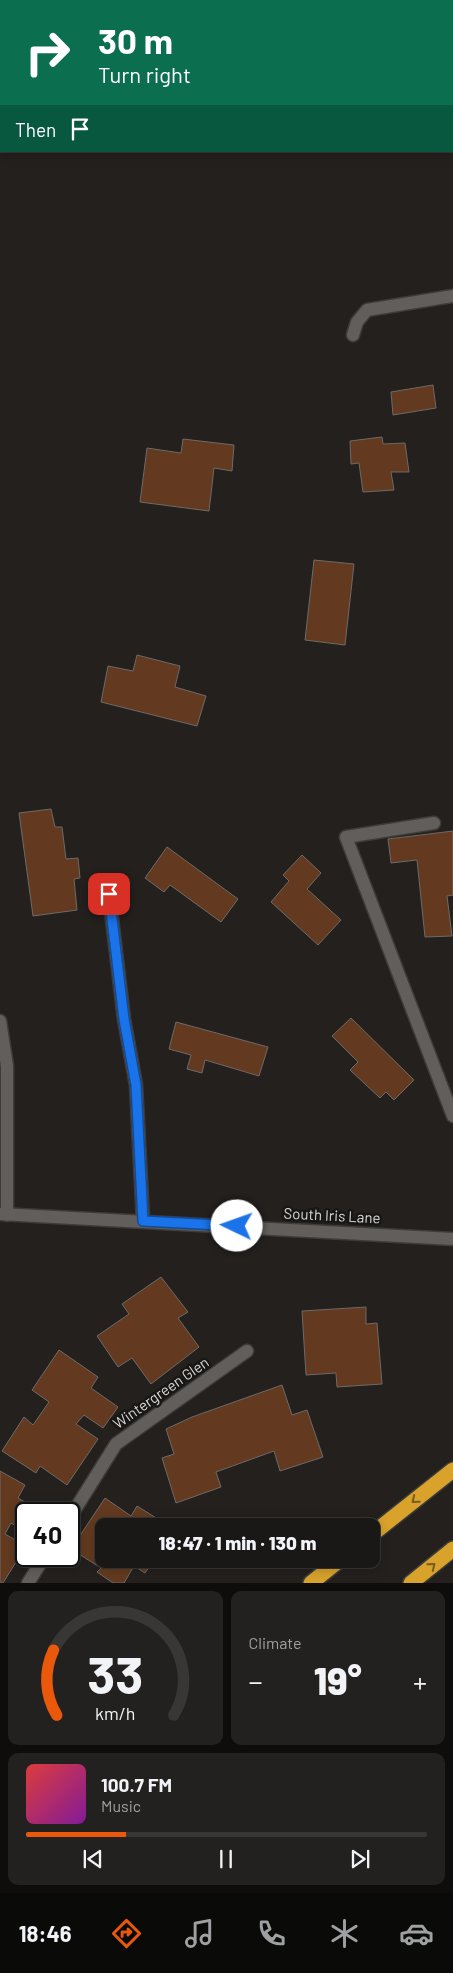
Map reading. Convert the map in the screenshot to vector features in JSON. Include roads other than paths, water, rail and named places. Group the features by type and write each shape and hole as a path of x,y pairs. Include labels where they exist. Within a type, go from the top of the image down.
{"highway":[{"path":"380,1528 453,1470"},
{"path":"411,1583 453,1549"},
{"path":"311,1583 330,1568"}],"street":[{"path":"353,335 357,322 367,310 453,296"},
{"path":"434,823 346,837 453,1116"},
{"path":"109,894 124,1019 136,1085 143,1221"},
{"path":"0,1021 6,1066 3,1162 4,1214"},
{"name":"South Iris Lane","path":"4,1214 453,1239"},
{"name":"Wintergreen Glen","path":"80,1502 116,1444 248,1351"},
{"path":"28,1583 38,1567"}]}
